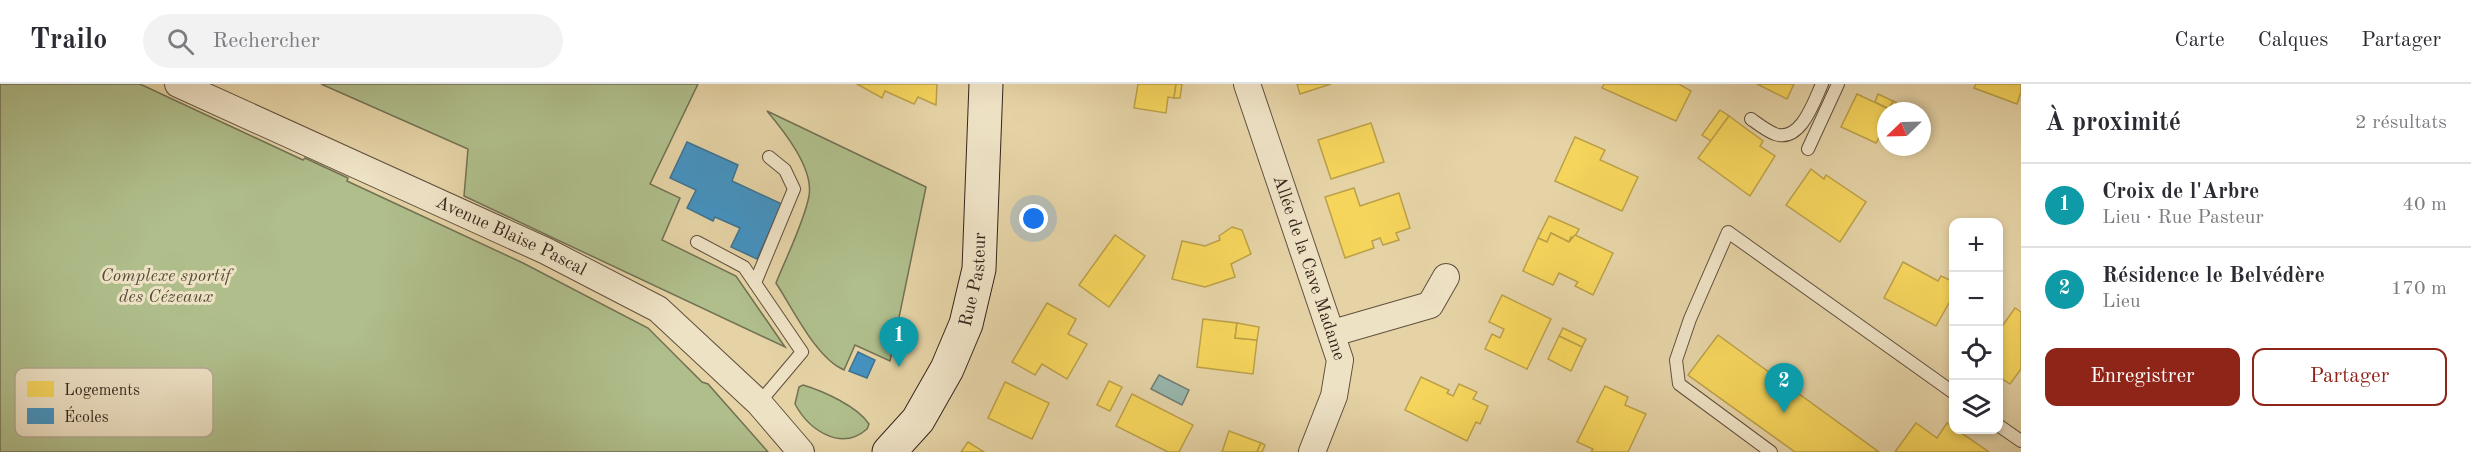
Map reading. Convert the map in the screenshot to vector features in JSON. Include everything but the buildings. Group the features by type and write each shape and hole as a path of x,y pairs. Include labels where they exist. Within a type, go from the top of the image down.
{"main road":[{"name":"Rue Pasteur","path":"889,452 918,420 947,369 966,324 979,269 986,84"}],"street":[{"name":"Avenue Blaise Pascal","path":"178,84 546,251 658,309 759,403 801,452"},
{"name":"Allée de la Cave Madame","path":"1247,84 1333,333 1340,360 1334,396 1312,452"},
{"path":"1333,333 1430,305 1446,277"}],"lane":[{"path":"1751,119 1775,135 1793,133 1803,121 1822,84"},
{"path":"1808,149 1838,84"},
{"path":"755,283 794,189 784,170 769,157"},
{"path":"1771,452 1679,384 1676,360 1690,319 1728,232 1949,390"},
{"path":"697,242 744,267 802,352 759,403"},
{"path":"2003,428 2021,441"}],"green space":[{"name":"Complexe sportif des Cézeaux","path":"0,84 140,84 303,160 305,158 348,178 347,181 523,263 648,328 702,382 708,384 768,452 0,452"},
{"path":"321,84 698,84 650,184 680,198 662,240 736,276 785,347 464,196 468,149"},
{"path":"767,111 926,187 890,361 855,345 844,370 834,364 806,332 776,283 803,217 809,196 809,185 807,174 796,150"},
{"path":"803,385 830,395 848,405 864,417 869,424 867,429 857,436 836,438 817,429 808,422 795,404 799,387"}],"water":[{"path":"1159,375 1189,390 1182,405 1151,389"}],"place":[{"name":"Croix de l'Arbre","path":"899,367"},
{"name":"Résidence le Belvédère","path":"1784,413"}]}
